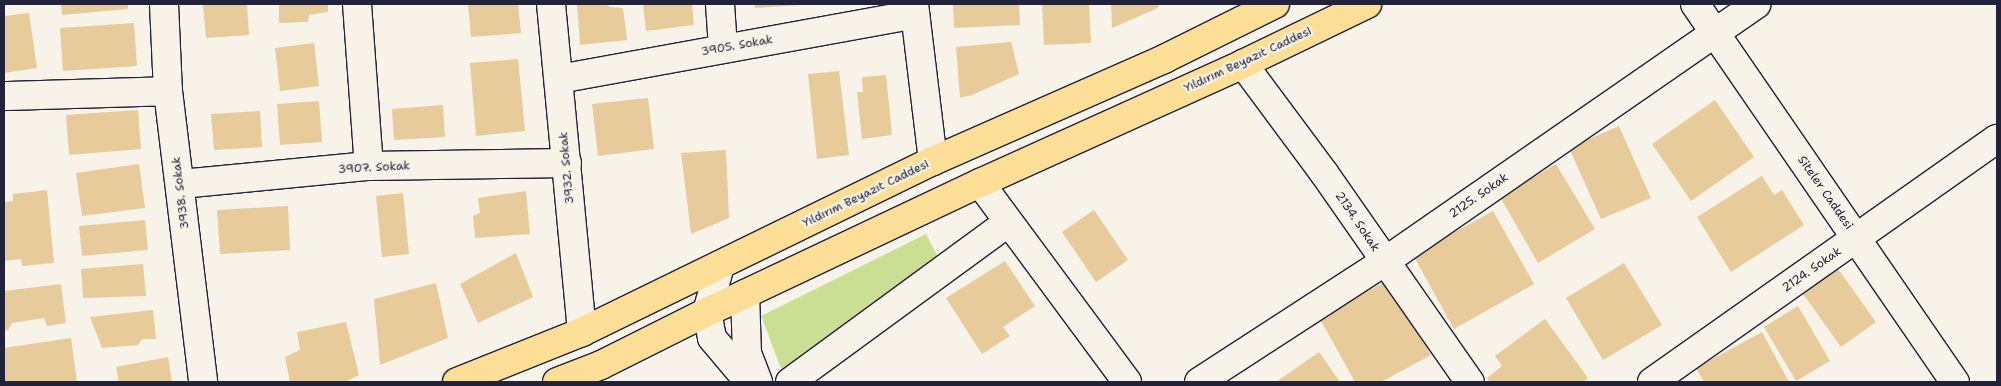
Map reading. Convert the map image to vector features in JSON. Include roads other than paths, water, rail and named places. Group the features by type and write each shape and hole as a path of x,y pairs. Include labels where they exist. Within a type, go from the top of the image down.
{"main road":[{"name":"Yıldırım Beyazıt Caddesi","path":"457,382 582,332 933,161 1164,59 1275,4"},
{"name":"Yıldırım Beyazıt Caddesi","path":"558,382 601,365 707,312 980,183 1243,64 1367,4"}],"street":[{"name":"3938. Sokak","path":"164,4 168,91 181,184 203,382"},
{"path":"357,4 369,166"},
{"name":"3932. Sokak","path":"551,4 582,332"},
{"path":"720,4 723,48"},
{"name":"Siteler Caddesi","path":"1695,4 1955,382"},
{"name":"2125. Sokak","path":"1199,382 1384,262 1756,4"},
{"path":"915,9 933,161"},
{"name":"3905. Sokak","path":"559,78 723,48 915,9"},
{"name":"2134. Sokak","path":"1243,64 1324,173 1384,262 1470,382"},
{"path":"4,96 168,91"},
{"name":"2124. Sokak","path":"1652,382 1997,139"},
{"name":"3907. Sokak","path":"181,184 369,166 567,163"},
{"path":"980,183 1007,223 1127,382"},
{"path":"790,382 1007,223"},
{"path":"720,266 707,312 712,338 749,382"},
{"path":"745,294 747,353 758,382"}]}
